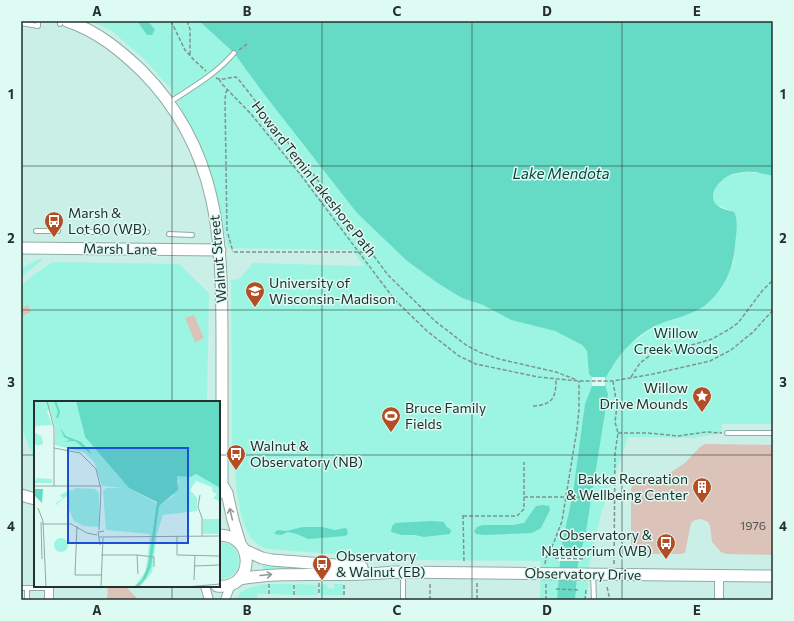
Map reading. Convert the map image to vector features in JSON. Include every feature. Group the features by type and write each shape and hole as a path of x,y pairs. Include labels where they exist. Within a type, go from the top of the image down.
{"street":[{"name":"Walnut Street","path":"62,22 82,30 104,42 125,58 148,81 178,117 193,143 205,172 217,222 220,250 222,293 221,489 227,494 233,520 247,558 244,573 235,582"},
{"name":"Marsh Lane","path":"21,248 220,250"},
{"path":"21,495 34,499"},
{"name":"Observatory Drive","path":"220,535 233,538 242,547 262,558 376,568 398,572"},
{"name":"Observatory Drive","path":"220,587 271,574 376,574 398,572 773,576"},
{"path":"719,575 719,600"},
{"path":"225,600 235,582"},
{"path":"49,587 49,600"},
{"path":"205,587 209,600"}],"lane":[{"path":"21,23 38,26 38,21"},
{"path":"170,107 211,75 234,53"},
{"path":"193,143 193,154"},
{"path":"36,231 58,231"},
{"path":"80,232 102,232"},
{"path":"123,232 147,232"},
{"path":"169,234 192,235"},
{"path":"728,433 773,433"},
{"path":"398,572 403,600"},
{"path":"593,574 594,600"},
{"path":"21,588 49,587"},
{"path":"27,588 27,600"}],"path":[{"name":"Howard Temin Lakeshore Path","path":"171,21 185,50 211,75 219,79 251,114 300,174 394,299 427,331 459,356 488,368 556,380 592,382 613,381 710,361 731,350 753,332 773,310"},
{"path":"187,21 190,29 190,55"},
{"path":"234,53 248,44"},
{"name":"Howard Temin Lakeshore Path","path":"219,79 236,77 239,80 316,178 388,275 435,321 466,345 479,352 499,359 556,372 579,381"},
{"path":"228,89 225,99 226,219 228,236 233,252"},
{"path":"220,250 233,252 370,252"},
{"path":"631,377 640,363 652,354 671,351 712,339 728,330 738,323 762,291 773,280"},
{"path":"533,406 542,406 552,399 556,389 556,380"},
{"path":"546,600 546,558 560,529 566,497 578,429 580,409 579,381"},
{"path":"613,381 617,406 615,422 618,433 615,453 614,564"},
{"path":"618,433 648,433 678,436 706,432 728,433"},
{"path":"464,562 463,516 517,516 524,509 524,462"},
{"path":"524,497 614,497"},
{"path":"555,558 585,559"},
{"path":"269,582 269,594"},
{"path":"344,582 344,595"},
{"path":"430,582 430,600"},
{"path":"294,583 294,595"},
{"path":"319,583 319,595"},
{"path":"477,583 477,600"},
{"path":"607,588 610,600"},
{"path":"556,589 579,590"},
{"path":"585,600 586,590"}],"shaded area":[{"name":"University of Wisconsin-Madison","path":"21,21 199,21 439,284 511,320 555,331 582,345 773,176 773,600 21,600"}],"green space":[{"name":"Willow Creek Woods","path":"91,21 199,21 234,53 357,213 407,261 439,284 462,298 483,305 511,320 555,331 582,345 587,351 589,374 619,357 629,345 660,323 695,311 708,303 715,295 734,262 737,220 731,211 717,205 713,201 713,195 716,187 729,175 746,172 761,173 773,176 773,424 722,424 722,433 695,438 628,437 601,514 589,566 588,588 585,600 540,600 541,561 406,560 269,549 258,545 250,536 240,509 232,453 231,280 239,279 253,263 364,266 352,250 228,248 216,195 200,144 171,89 145,60 112,31"},
{"path":"39,259 43,259 21,278 21,268"},
{"path":"52,262 179,264 209,293 207,401 34,401 34,458 21,427 21,286 28,279"},
{"path":"220,543 227,544 233,548 237,553 239,560 238,567 228,578 220,579"},
{"path":"263,563 331,568 263,571"},
{"path":"268,584 268,594 257,594 257,600 236,600 241,592 249,588"},
{"path":"270,584 293,584 293,595 270,594"},
{"path":"295,584 318,585 318,595 295,595"},
{"path":"327,584 327,588 334,589 334,584 343,584 343,595 320,595 320,585"}],"water":[{"path":"137,21 148,21 155,30 152,35 147,35"},
{"name":"Lake Mendota","path":"199,21 773,21 773,176 745,172 732,174 722,180 714,193 714,201 720,208 734,212 737,224 733,261 728,276 720,290 699,310 655,326 641,335 623,351 607,375 605,385 608,394 586,531 578,564 575,600 557,600 561,549 573,493 585,404 592,386 592,377 589,374 587,351 582,345 555,331 511,320 483,305 462,298 439,284 407,261 357,213 264,94 234,53"},
{"path":"536,506 549,506 550,510 541,528 532,533 484,535 476,534 474,531 477,527 482,525 513,525 524,523"},
{"path":"432,521 444,522 451,530 450,534 424,537 402,535 391,532 392,526 395,523"},
{"path":"303,527 322,527 335,530 345,528 347,529 348,534 345,536 308,539 288,532 281,535 275,534 278,530 286,531"}],"pier":[{"path":"592,377 605,377 605,386 592,386"},
{"path":"558,557 582,557 581,561 558,561"}],"building":[{"path":"28,305 31,312 23,316 21,308"},
{"path":"194,315 204,338 195,342 185,318"},
{"name":"Bakke Recreation & Wellbeing Center","path":"705,444 773,445 773,555 726,554 721,552 712,542 708,522 701,519 695,520 691,523 685,553 631,554 631,489 633,484 637,481 659,477 673,471 686,462 700,447"},
{"path":"108,587 126,587 139,600 107,600"}],"place":[{"name":"Marsh & Lot 60 (WB)","path":"54,238"},
{"name":"University of Wisconsin-Madison","path":"255,308"},
{"name":"Willow Drive Mounds","path":"702,413"},
{"name":"Bruce Family Fields","path":"391,433"},
{"name":"Walnut & Observatory (NB)","path":"236,471"},
{"name":"Bakke Recreation & Wellbeing Center","path":"702,504"},
{"name":"Observatory & Natatorium (WB)","path":"666,560"},
{"name":"Observatory & Walnut (EB)","path":"322,581"}]}
